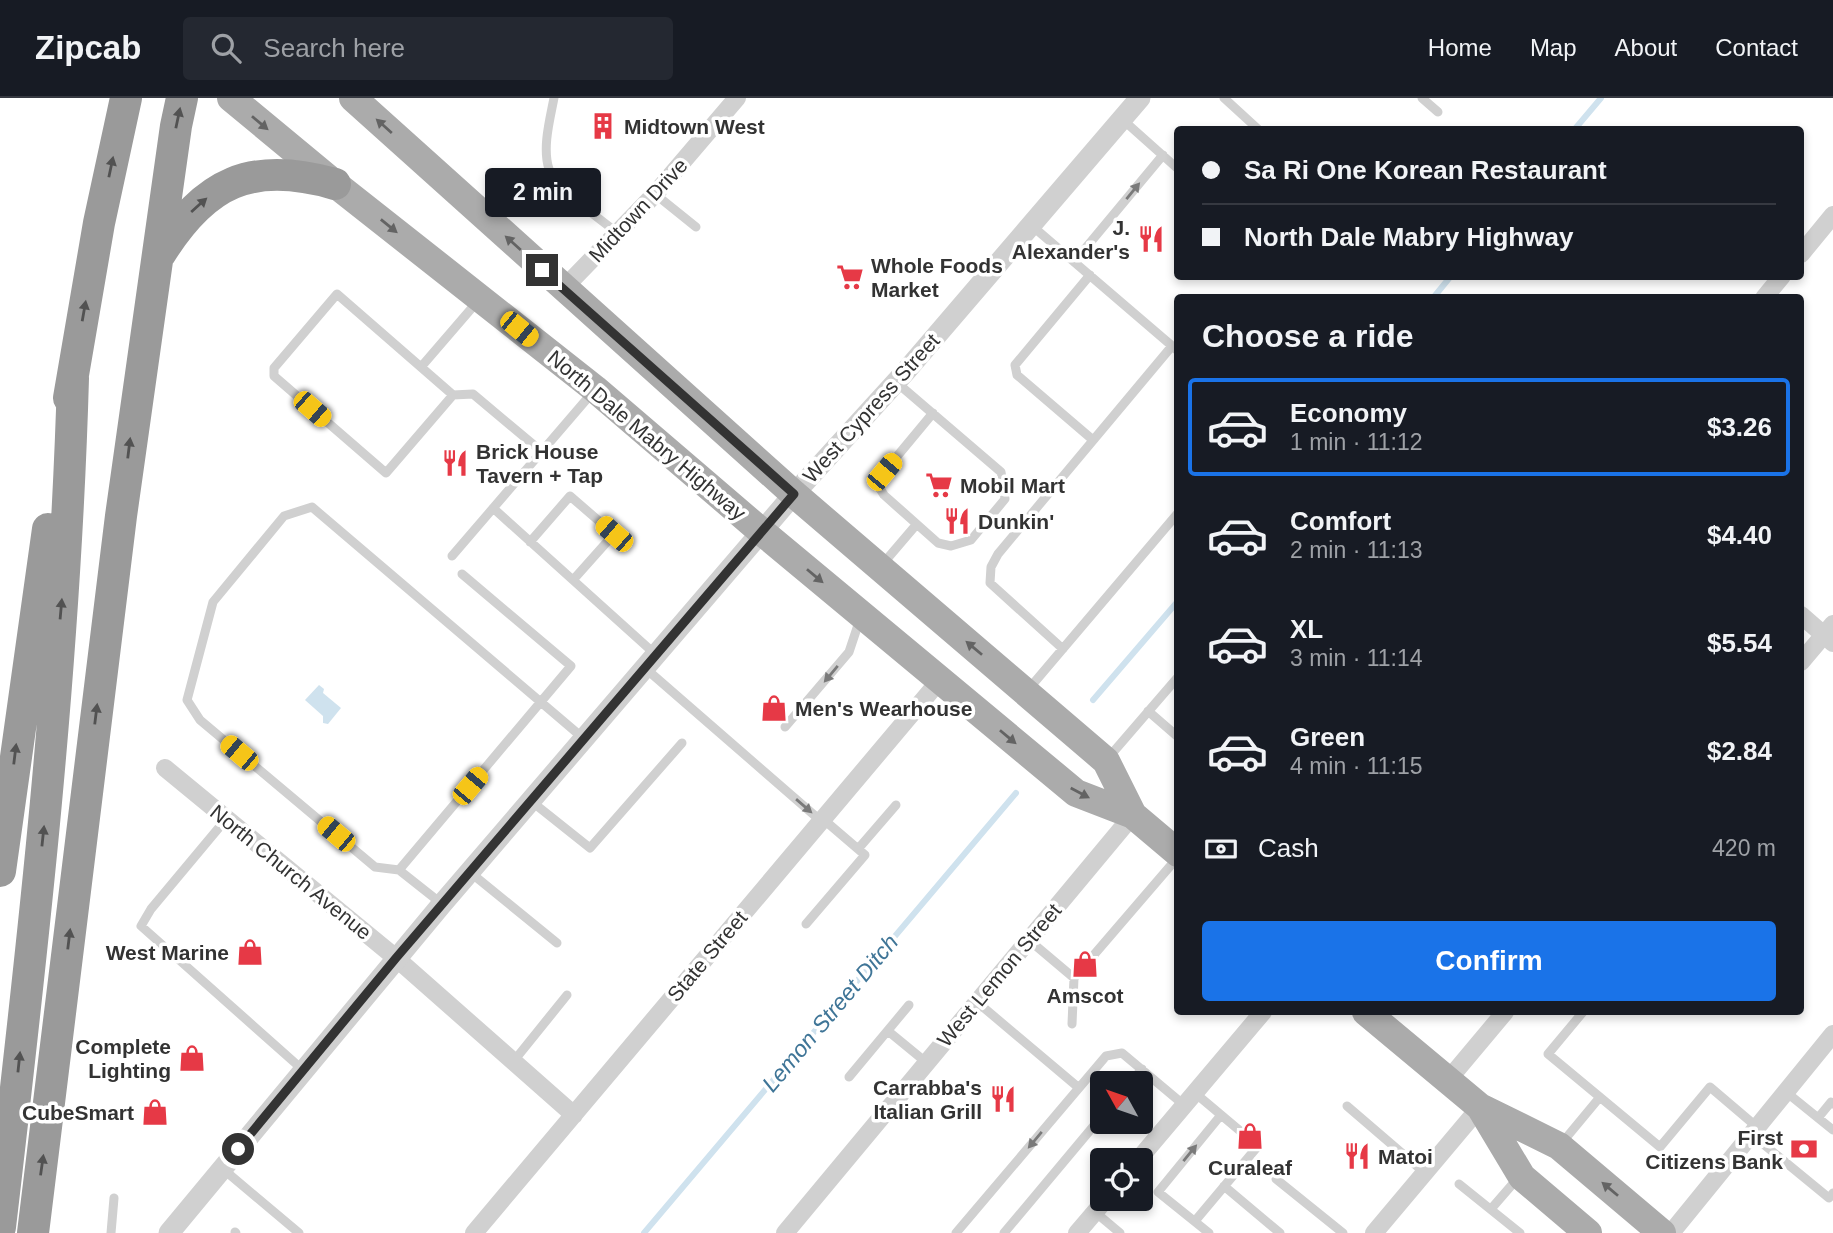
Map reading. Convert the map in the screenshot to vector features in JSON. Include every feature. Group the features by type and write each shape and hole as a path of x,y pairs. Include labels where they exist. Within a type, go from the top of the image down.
{"highway":[{"path":"0,871 33,627 73,378 99,223 126,98"},
{"path":"33,1233 119,529 176,126 183,98"},
{"path":"157,258 170,237 198,205 232,182 249,177 278,175 314,178 335,184"},
{"path":"0,1227 49,786 67,526 73,378"}],"main road":[{"name":"North Dale Mabry Highway","path":"231,98 335,184 595,389 1076,793 1133,815 1174,851"},
{"name":"North Dale Mabry Highway","path":"353,98 794,494 1106,761 1133,815"},
{"path":"1370,1015 1480,1107 1559,1146 1662,1233"},
{"path":"1480,1107 1521,1174 1579,1230"}],"street":[{"name":"Midtown Drive","path":"564,289 655,194 737,98"},
{"name":"West Cypress Street","path":"169,1233 442,904 794,494 896,382 1140,98"},
{"path":"1804,250 1833,215"},
{"path":"1767,294 1779,280"},
{"path":"1804,617 1830,634 1804,659"},
{"name":"State Street","path":"474,1233 940,680"},
{"name":"North Church Avenue","path":"165,768 396,958 573,1115"},
{"name":"West Lemon Street","path":"785,1233 1133,815"},
{"path":"1148,1148 1260,1015"},
{"path":"1448,1080 1502,1015"},
{"path":"1671,1233 1832,1035"},
{"path":"1374,1233 1480,1107"},
{"path":"1077,1233 1095,1211"}],"lane":[{"path":"554,98 547,146 549,170 561,186 617,233"},
{"path":"1224,98 1255,126"},
{"path":"1422,98 1438,112"},
{"path":"1122,119 1174,162"},
{"path":"1074,262 1163,155"},
{"path":"655,194 696,227"},
{"path":"1031,225 1174,348"},
{"path":"1090,275 1014,365 1017,375 1093,440"},
{"path":"453,395 386,473 274,376 274,369 337,294 453,395 473,394 541,452"},
{"path":"421,367 480,299"},
{"path":"1063,649 990,583 991,567 998,554 1093,440 1174,350"},
{"path":"896,382 933,413 1001,472 1005,499 971,540 951,546 938,543 916,525 879,487 884,472 933,413"},
{"path":"452,556 595,389"},
{"path":"530,542 570,496 614,534 573,580"},
{"path":"442,904 400,870 375,867 200,720 187,700 213,602 284,516 312,507 584,739"},
{"path":"493,508 573,580 651,661 787,792 864,855 806,924"},
{"path":"1026,692 1174,518"},
{"path":"880,568 916,525"},
{"path":"400,870 571,666 461,575"},
{"path":"785,727 849,652 862,614"},
{"path":"1106,761 1174,682"},
{"path":"1148,711 1174,734"},
{"path":"531,801 590,848 682,743"},
{"path":"858,849 896,805"},
{"path":"227,818 150,909 141,926 303,1070"},
{"path":"1072,1024 1074,978 1174,860"},
{"path":"470,872 557,943"},
{"path":"1029,940 1074,978"},
{"path":"513,1062 568,995"},
{"path":"977,1002 1079,1088"},
{"path":"849,1077 909,1005"},
{"path":"1580,1015 1548,1054 1660,1147 1710,1087 1754,1131 1829,1198 1833,1193"},
{"path":"888,1031 926,1063"},
{"path":"956,1233 1106,1056 1122,1054 1189,1099 1221,1115 1258,1146 1195,1221"},
{"path":"1786,1092 1833,1130"},
{"path":"1559,1146 1600,1097"},
{"path":"1818,1118 1831,1102 1833,1104"},
{"path":"1347,1106 1425,1173"},
{"path":"1209,1233 1158,1192 1221,1115"},
{"path":"1004,1233 1090,1130"},
{"path":"222,1169 299,1233"},
{"path":"1491,1209 1521,1174"},
{"path":"1276,1178 1343,1233"},
{"path":"1459,1184 1520,1233"},
{"path":"1224,1186 1280,1233"},
{"path":"111,1233 114,1198"},
{"path":"1104,1211 1120,1233"}],"water":[{"path":"319,685 324,689 323,693 341,708 328,724 323,723 323,716 305,700"}],"waterway":[{"path":"1577,126 1601,98"},
{"path":"1436,294 1448,280"},
{"path":"1093,700 1174,606"},
{"name":"Lemon Street Ditch","path":"644,1233 1016,793"}],"place":[{"name":"Midtown West","path":"603,126"},
{"name":"J. Alexander's","path":"1151,239"},
{"name":"Whole Foods Market","path":"850,277"},
{"name":"Brick House Tavern + Tap","path":"455,463"},
{"name":"Mobil Mart","path":"939,485"},
{"name":"Dunkin'","path":"957,521"},
{"name":"Men's Wearhouse","path":"774,708"},
{"name":"West Marine","path":"250,952"},
{"name":"Amscot","path":"1085,964"},
{"name":"Complete Lighting","path":"192,1058"},
{"name":"Carrabba's Italian Grill","path":"1003,1099"},
{"name":"CubeSmart","path":"155,1112"},
{"name":"Curaleaf","path":"1250,1136"},
{"name":"First Citizens Bank","path":"1804,1149"},
{"name":"Matoi","path":"1357,1156"}],"route":[{"path":"238,1149 396,958 794,494 542,270"}]}
